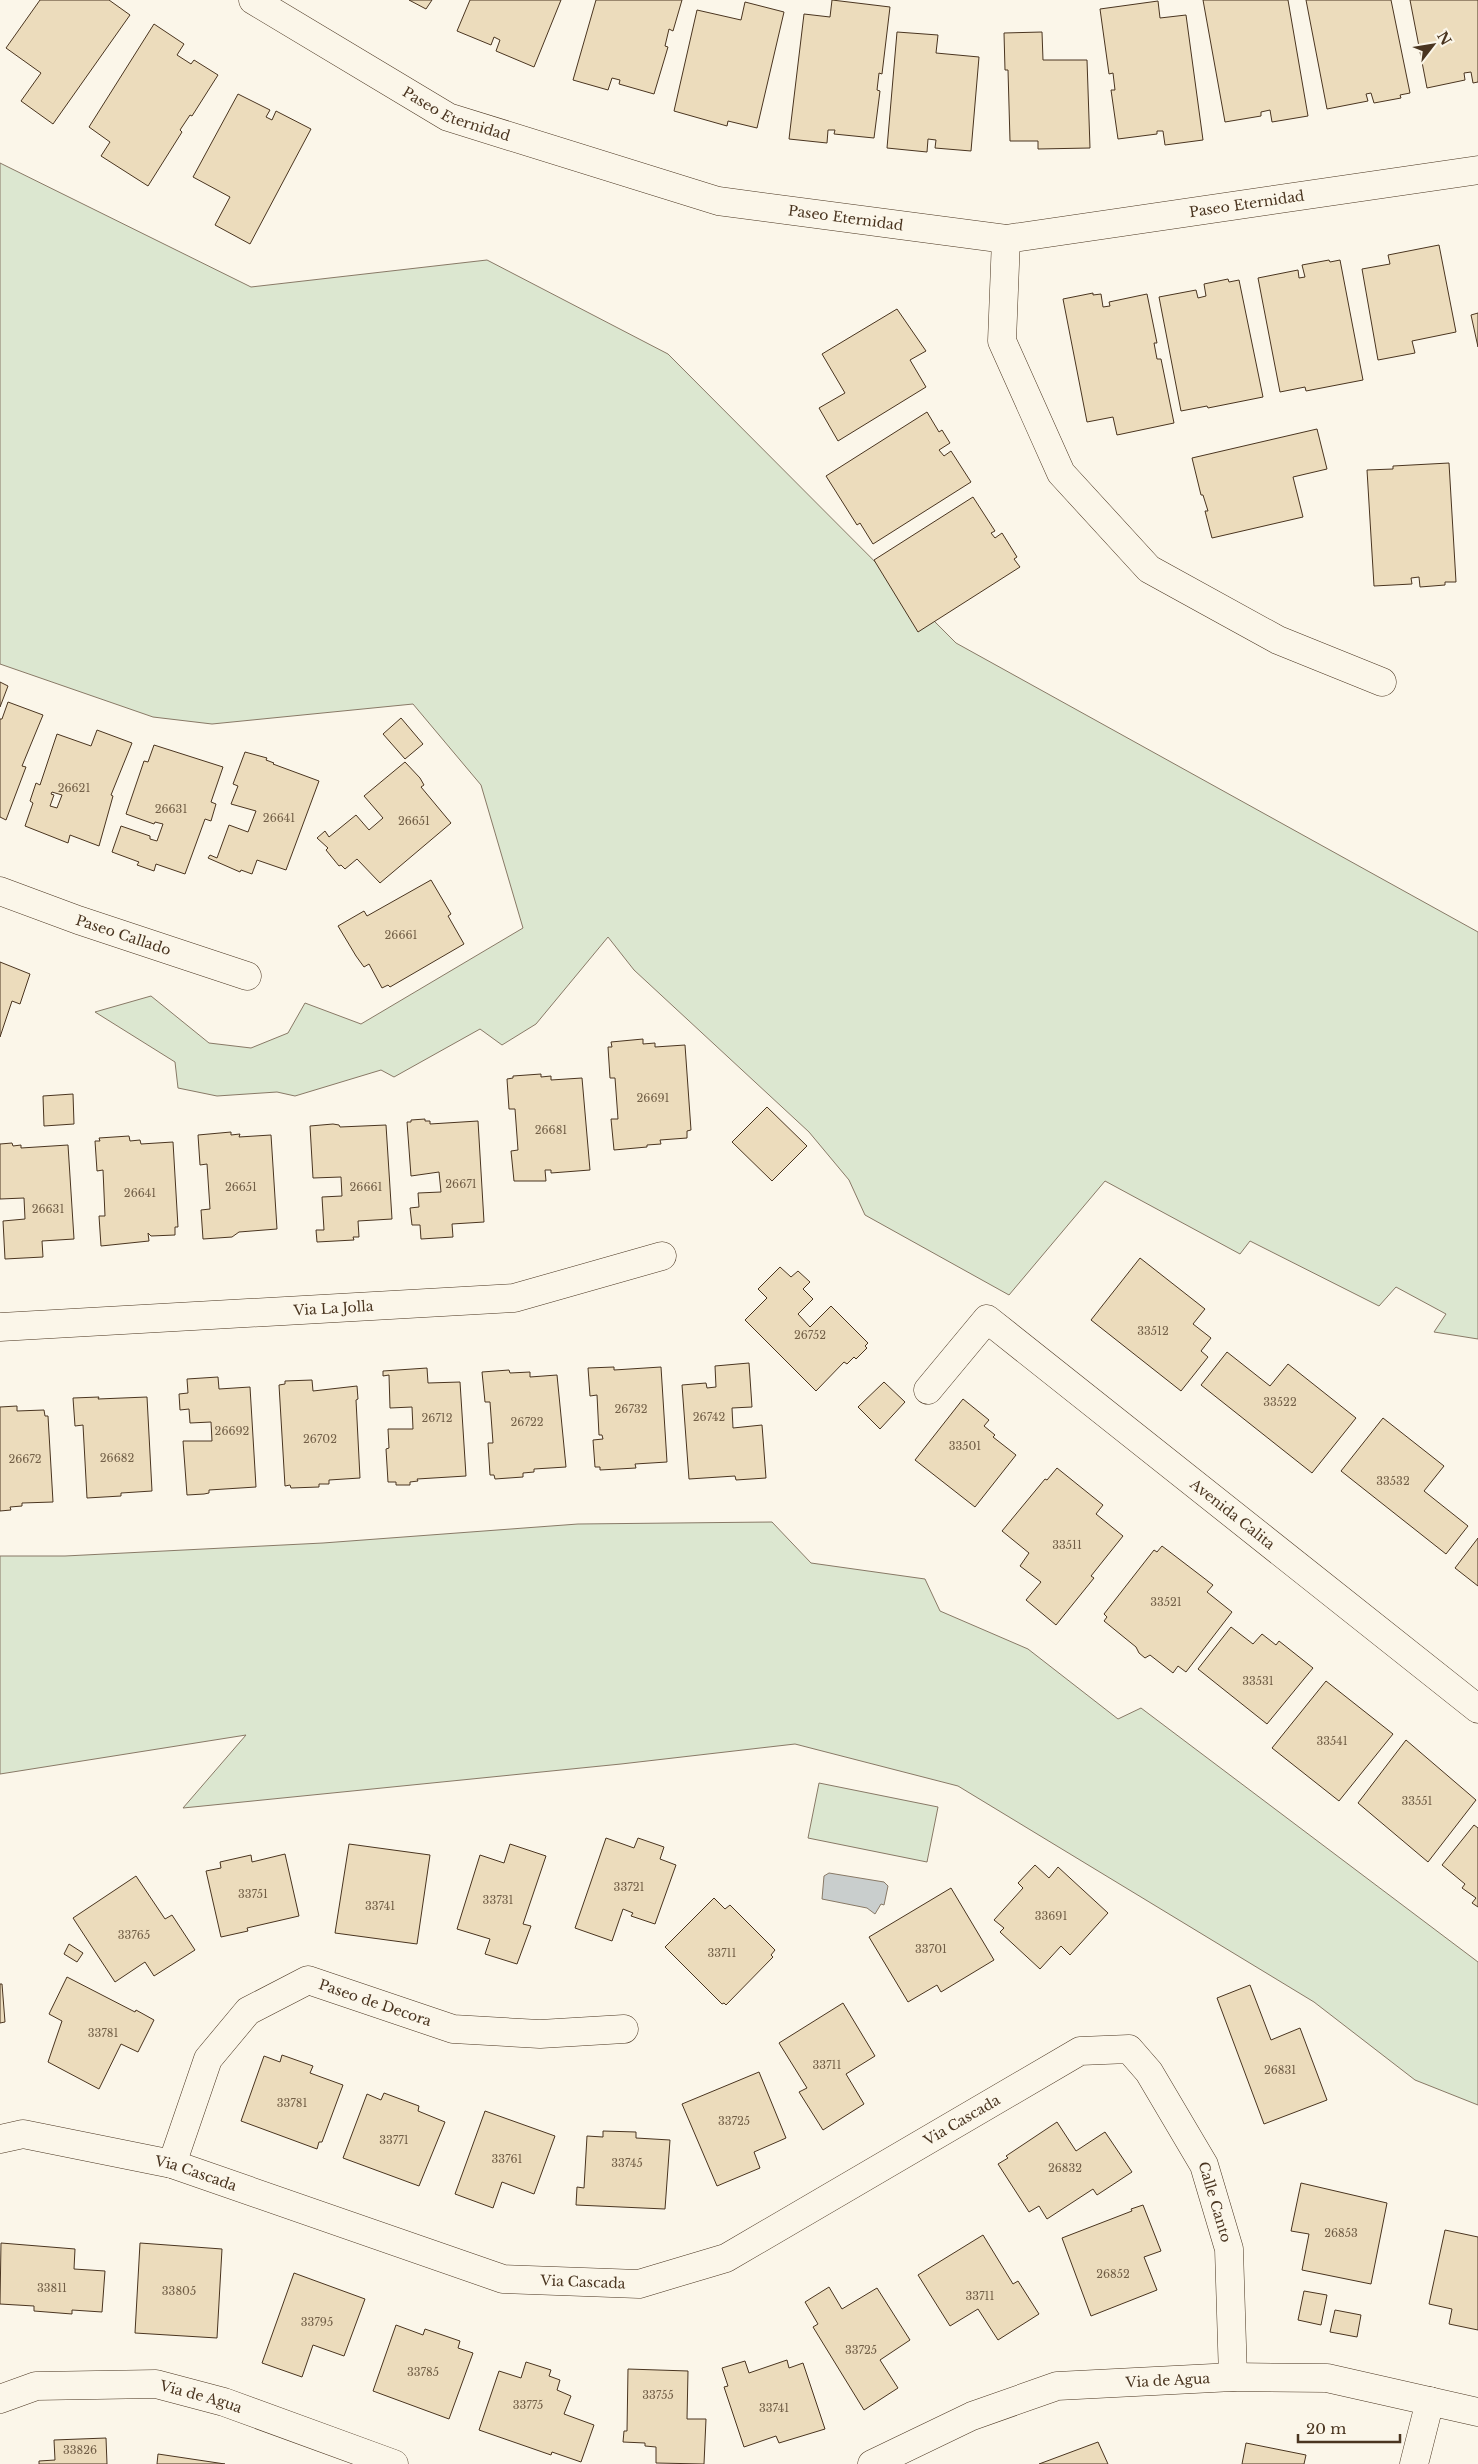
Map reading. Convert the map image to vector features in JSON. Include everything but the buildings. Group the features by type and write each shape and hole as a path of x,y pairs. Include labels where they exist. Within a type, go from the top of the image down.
{"street":[{"name":"Paseo Eternidad","path":"253,0 448,117 718,201 1006,239 1478,170"},
{"path":"1006,239 1002,341 1061,473 1149,569 1278,640 1382,682"},
{"name":"Paseo Callado","path":"0,891 78,920 248,976"},
{"name":"Via La Jolla","path":"0,1327 514,1298 662,1256"},
{"name":"Avenida Calita","path":"928,1390 988,1319 1478,1709"},
{"name":"Paseo de Decora","path":"172,2164 208,2059 248,2011 308,1980 453,2029 540,2034 624,2029"},
{"name":"Via Cascada","path":"0,2139 23,2134 172,2164 503,2279 639,2284 726,2258 1080,2050 1129,2049"},
{"name":"Calle Canto","path":"1129,2049 1149,2072 1204,2165 1229,2249 1233,2377"},
{"name":"Via de Agua","path":"872,2464 972,2416 1057,2386 1233,2377 1327,2378 1478,2412"},
{"name":"Via de Agua","path":"0,2399 36,2386 156,2384 224,2402 394,2464"},
{"path":"1414,2464 1430,2401"}],"green space":[{"path":"0,163 251,287 487,260 668,354 956,643 1478,932 1478,1339 1434,1332 1446,1314 1396,1287 1379,1306 1250,1241 1240,1254 1105,1181 1009,1295 865,1215 849,1180 809,1132 634,970 608,937 536,1024 502,1045 480,1029 394,1077 381,1070 295,1096 277,1092 217,1096 178,1088 175,1062 95,1012 151,996 209,1043 251,1048 288,1033 305,1003 361,1024 523,928 481,785 413,704 212,724 153,717 0,664"},
{"path":"772,1522 811,1563 925,1579 940,1611 1028,1649 1118,1719 1141,1708 1478,1962 1478,2105 1415,2080 1314,2002 958,1786 795,1744 621,1764 183,1808 246,1735 0,1774 0,1556 65,1556 323,1543 578,1524"},
{"path":"819,1783 938,1807 927,1862 808,1838"}],"shaded area":[{"path":"829,1873 884,1882 888,1886 884,1905 881,1904 875,1914 867,1908 822,1899 824,1876"}]}
